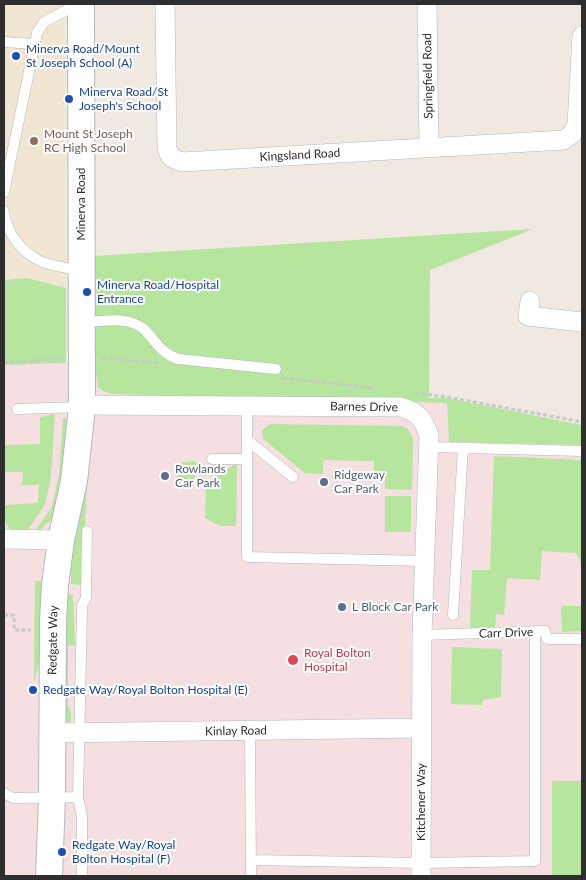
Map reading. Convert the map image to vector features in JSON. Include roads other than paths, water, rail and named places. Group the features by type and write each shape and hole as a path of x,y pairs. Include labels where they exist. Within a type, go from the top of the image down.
{"street":[{"name":"Minerva Road","path":"80,4 82,406"},
{"name":"Kingsland Road","path":"165,4 166,148 174,160 182,162 564,140 572,134 577,126 581,74"},
{"name":"Springfield Road","path":"427,4 429,147"},
{"path":"581,74 582,36"},
{"path":"530,301 528,316 582,322"},
{"name":"Barnes Drive","path":"82,406 401,407 414,412 424,421 429,436 429,447 422,635 421,728"},
{"name":"Redgate Way","path":"49,876 55,584 61,540 74,481 82,406"},
{"path":"4,539 61,540"},
{"name":"Kinlay Road","path":"52,733 421,728"},
{"name":"Kitchener Way","path":"421,728 421,870"}],"lane":[{"path":"4,192 37,33 44,22 80,4"},
{"path":"4,42 34,44"},
{"path":"4,211 4,218 13,237 25,251 42,262 81,271"},
{"path":"82,322 118,320 129,322 146,332 159,349 168,356 178,359 276,369"},
{"path":"17,409 82,406"},
{"path":"247,406 247,557 425,561"},
{"path":"247,440 293,477"},
{"path":"429,447 582,450"},
{"path":"453,615 464,448"},
{"path":"212,459 247,459"},
{"path":"82,876 82,816 78,797 82,606 86,598 87,531"},
{"name":"Carr Drive","path":"422,635 545,631 547,639 582,639"},
{"path":"251,860 421,870 535,861 535,632"},
{"path":"250,730 251,876"},
{"path":"4,793 13,798 78,797"}],"place":[{"name":"Minerva Road/Mount St Joseph School (A)","path":"16,56"},
{"name":"Minerva Road/St Joseph's School","path":"69,99"},
{"name":"Mount St Joseph RC High School","path":"34,141"},
{"name":"Minerva Road/Hospital Entrance","path":"87,292"},
{"name":"Rowlands Car Park","path":"165,476"},
{"name":"Ridgeway Car Park","path":"324,482"},
{"name":"L Block Car Park","path":"342,607"},
{"name":"Royal Bolton Hospital","path":"293,660"},
{"name":"Redgate Way/Royal Bolton Hospital (E)","path":"33,690"},
{"name":"Redgate Way/Royal Bolton Hospital (F)","path":"62,852"}]}
